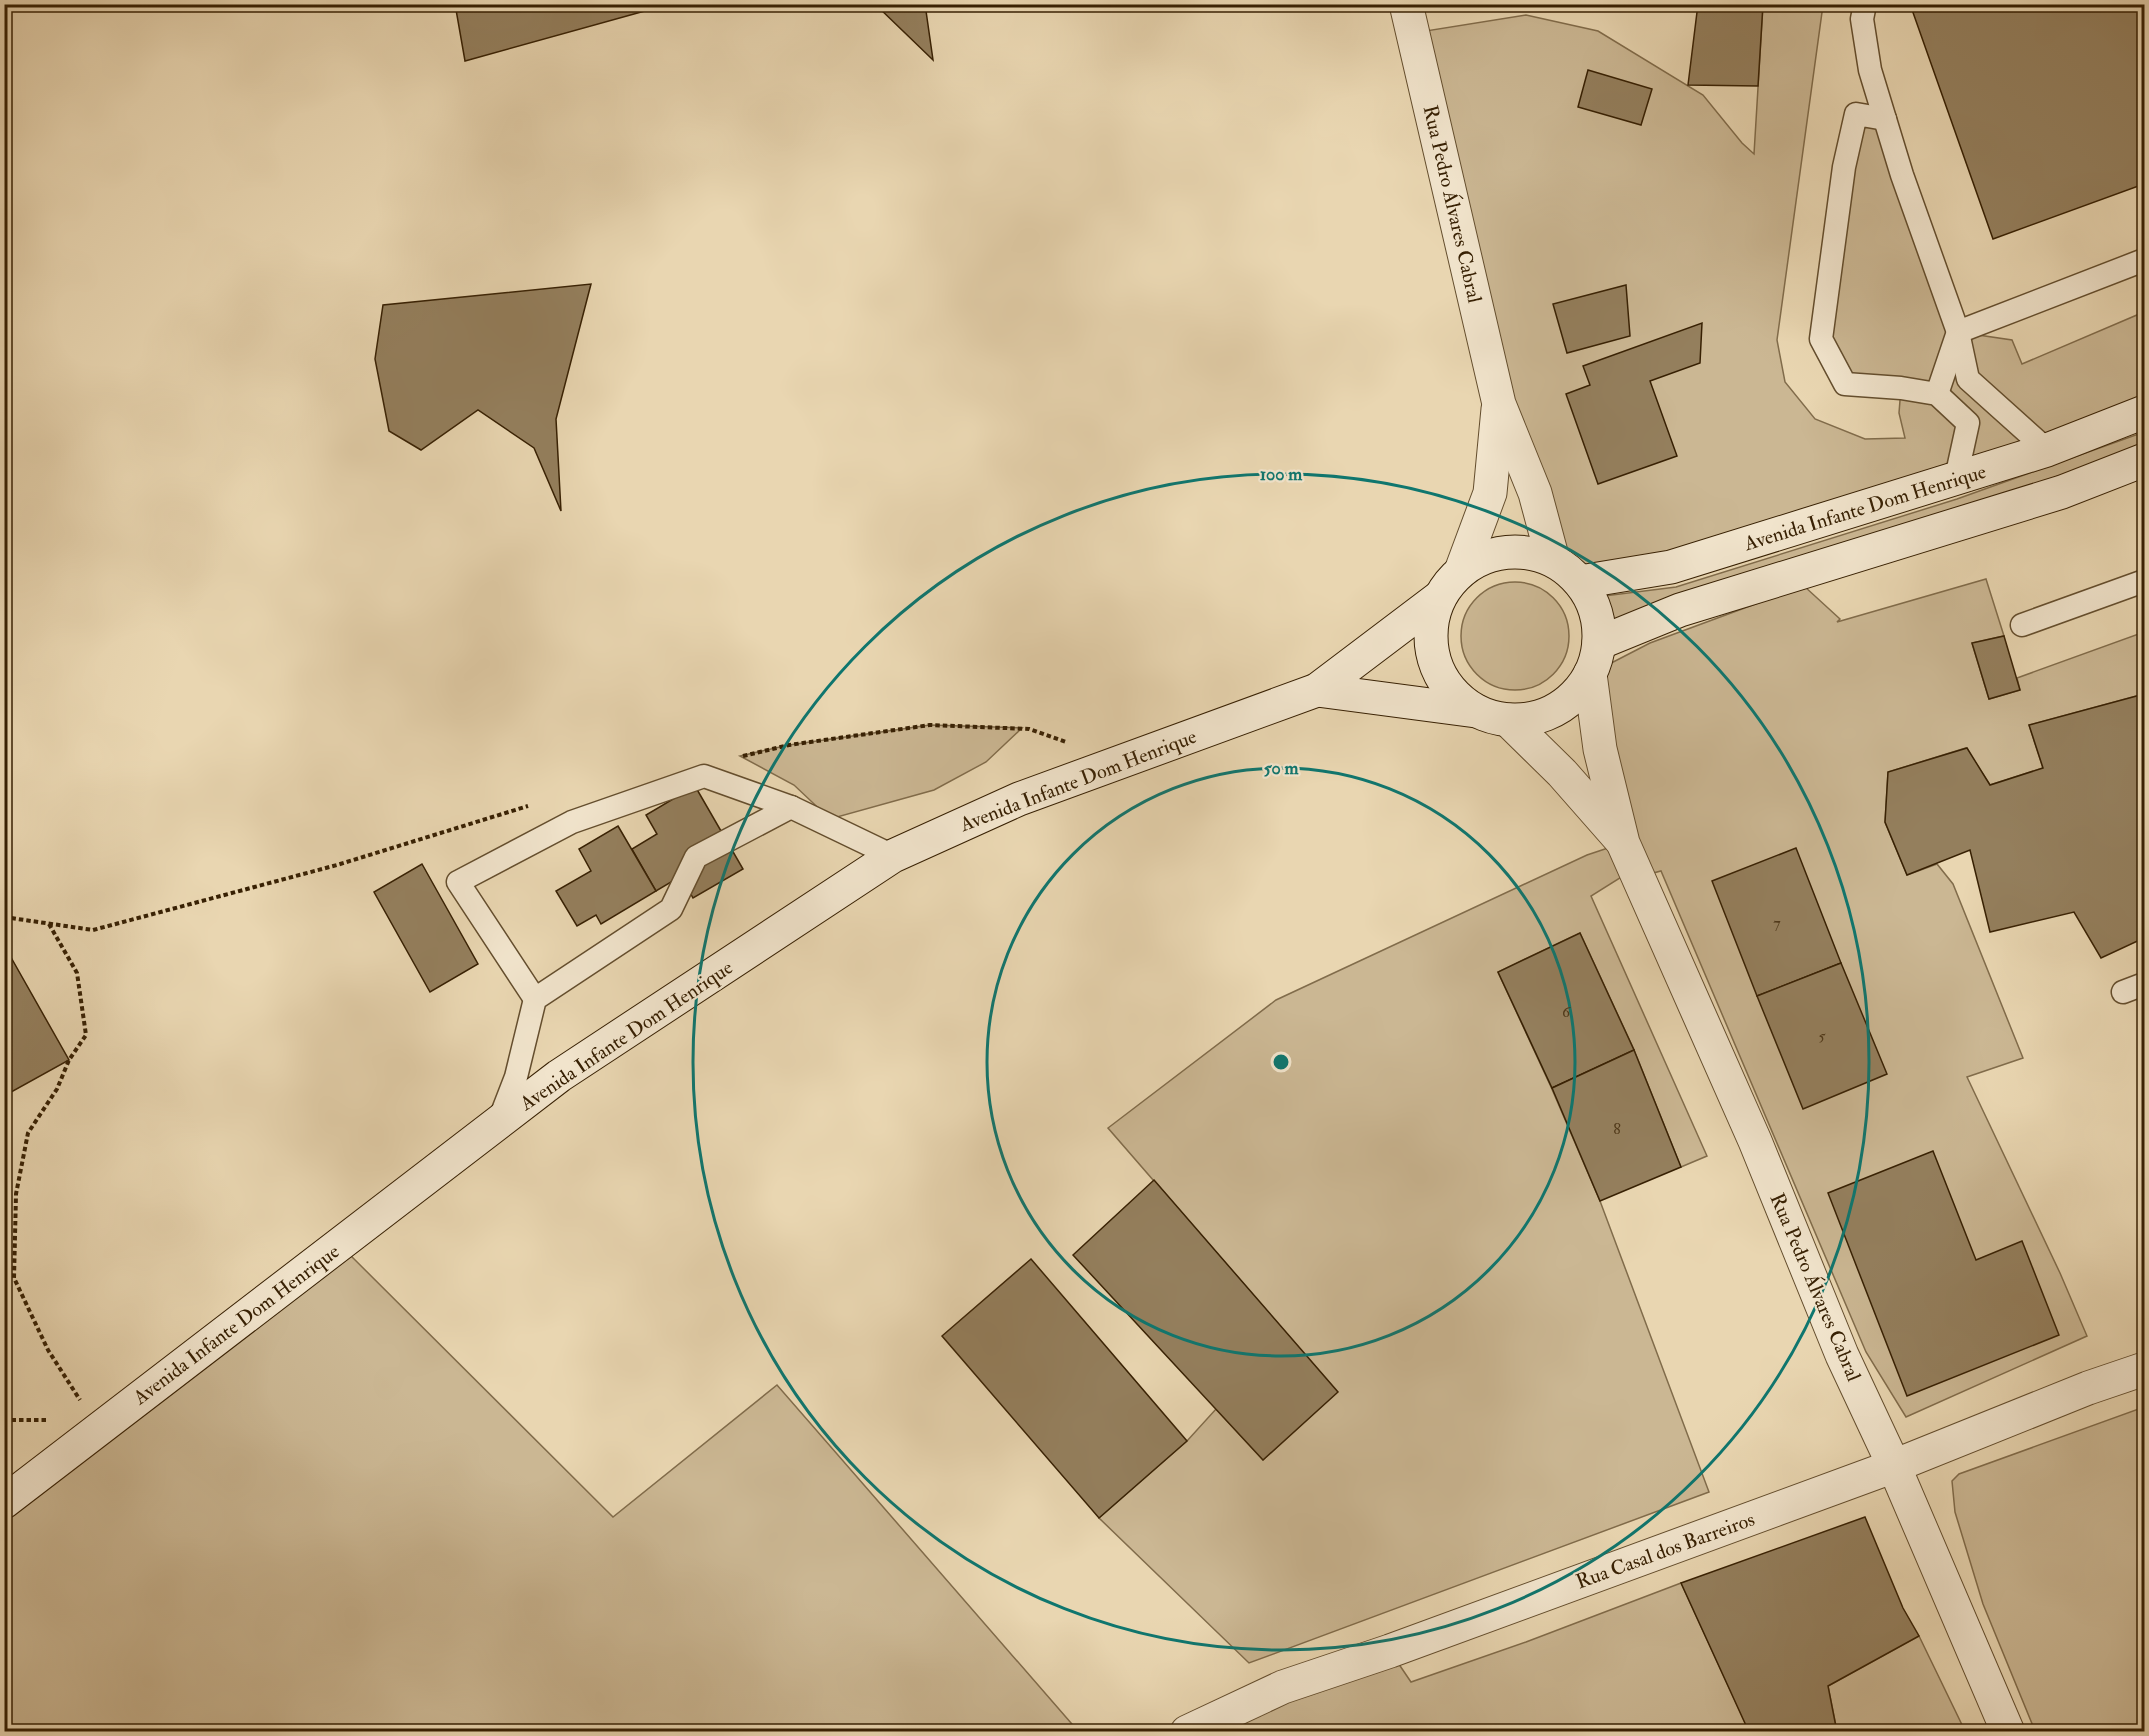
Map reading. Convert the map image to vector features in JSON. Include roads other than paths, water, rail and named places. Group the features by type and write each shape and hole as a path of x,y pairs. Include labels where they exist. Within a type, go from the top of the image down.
{"main road":[{"name":"Rua Pedro Álvares Cabral","path":"1406,4 1499,404"},
{"path":"1499,404 1535,493 1553,560"},
{"path":"1461,571 1490,493 1499,404"},
{"name":"Avenida Infante Dom Henrique","path":"1580,582 1671,567 2047,450 2145,412"},
{"path":"1599,643 1680,610 2062,492 2145,460"},
{"path":"1522,552 1538,554 1553,560 1580,582 1595,610 1599,626 1599,643 1590,674 1581,688 1556,709 1541,716 1524,720 1508,720 1477,711 1450,690 1435,662 1431,645 1431,629 1440,597 1461,571 1489,555 1522,552"},
{"name":"Avenida Infante Dom Henrique","path":"4,1502 559,1076 893,856 1019,799 1317,690 1440,597"},
{"path":"1590,674 1600,749 1623,843"},
{"name":"Avenida Infante Dom Henrique","path":"1317,690 1477,711"},
{"path":"1508,720 1562,773 1623,843"},
{"name":"Rua Pedro Álvares Cabral","path":"1623,843 1755,1141 1842,1355 1894,1466 2008,1731"},
{"name":"Rua Casal dos Barreiros","path":"1187,1731 1283,1687 1390,1652 1894,1466 2088,1388 2145,1369"}],"lane":[{"path":"1865,4 1862,18 1870,70 1902,175 1958,332 1968,379 2047,450"},
{"path":"1885,119 1856,114 1844,168 1821,339 1845,384 1901,388 1937,394 1968,423 1956,478"},
{"path":"1958,332 2145,260"},
{"path":"1937,394 1958,332"},
{"path":"2022,625 2145,581"},
{"path":"535,999 458,882 572,822 704,776 791,807 893,856"},
{"path":"498,1123 516,1077 535,999 671,909 696,857 791,807"},
{"path":"2123,992 2145,984"}]}
